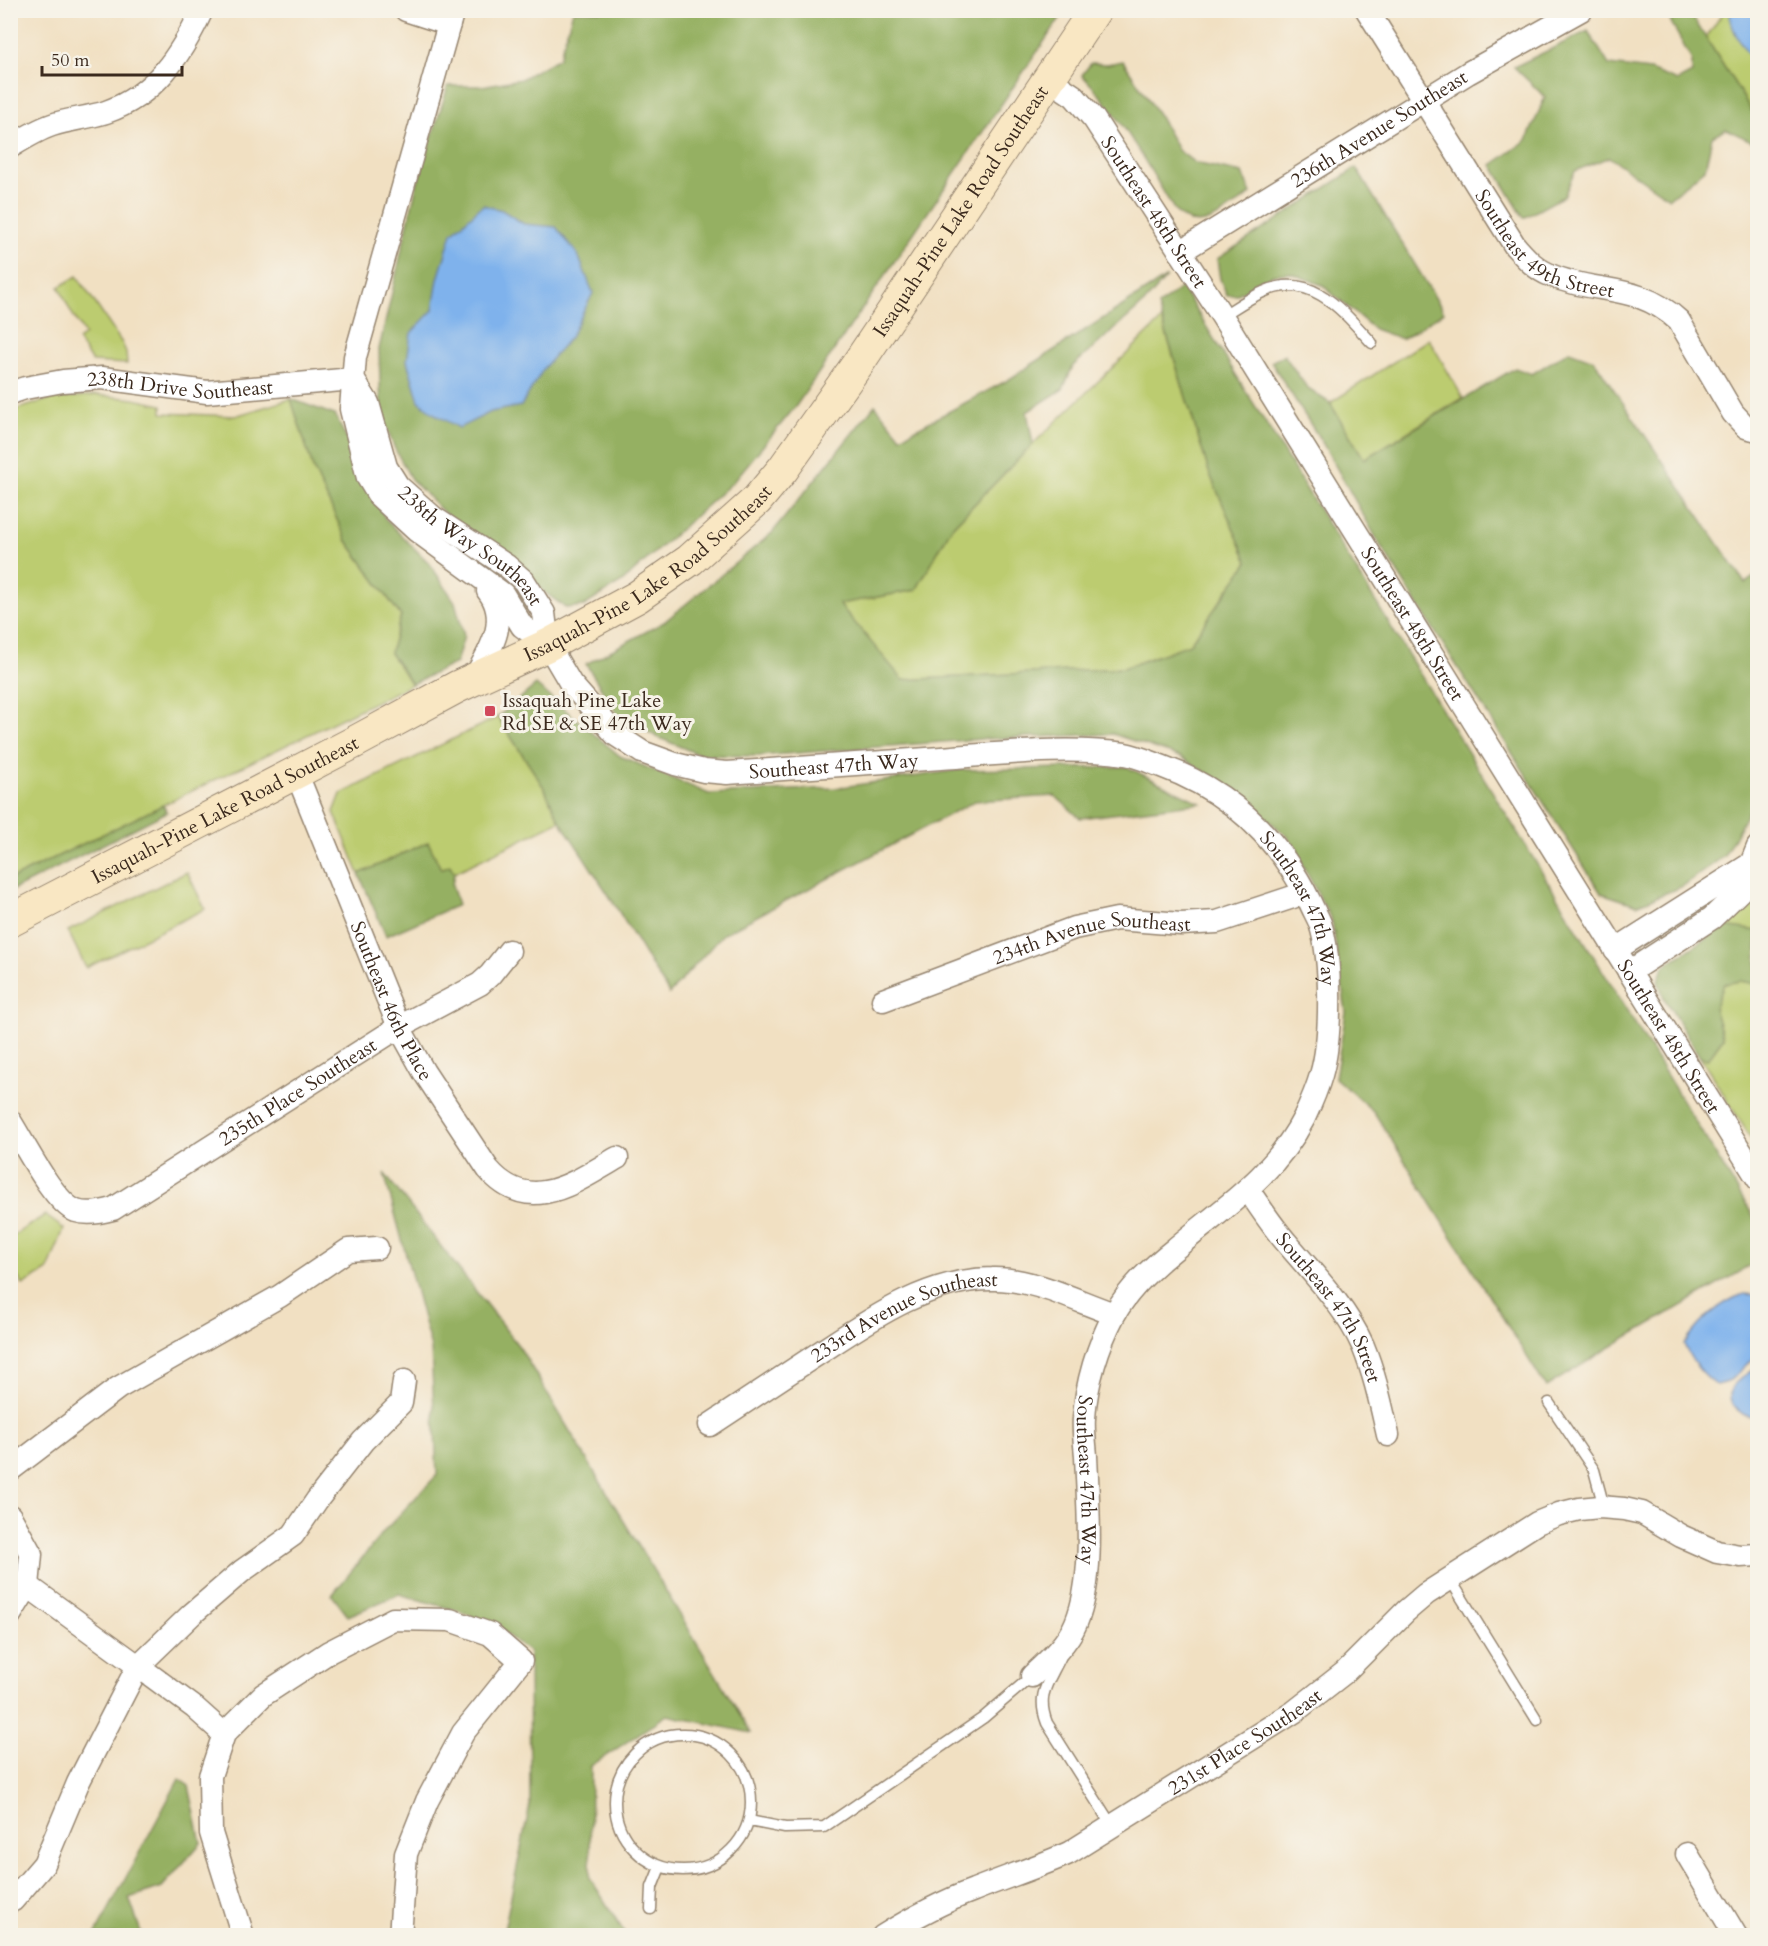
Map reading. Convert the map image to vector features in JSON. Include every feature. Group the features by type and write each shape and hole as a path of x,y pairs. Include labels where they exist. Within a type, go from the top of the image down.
{"main road":[{"name":"Issaquah-Pine Lake Road Southeast","path":"10,921 474,679 548,645 636,597 681,566 727,529 783,470 857,365 1095,10"}],"street":[{"path":"10,147 50,125 107,111 134,99 157,82 174,62 202,10"},
{"path":"406,10 451,17"},
{"name":"Southeast 49th Street","path":"1367,10 1515,246 1530,263 1549,274 1635,294 1667,310 1679,321 1733,413 1746,427 1758,430"},
{"name":"236th Avenue Southeast","path":"1180,252 1423,101 1581,10"},
{"name":"238th Way Southeast","path":"451,17 363,325 355,357 351,409 368,478 379,496 417,531 503,594 522,626 548,645"},
{"name":"Southeast 48th Street","path":"1050,80 1074,96 1094,119 1222,316 1758,1179"},
{"name":"238th Drive Southeast","path":"10,393 63,381 102,378 207,392 353,379"},
{"name":"238th Way Southeast","path":"353,379 368,403 387,467 398,486 434,518 507,566 524,581 544,613 548,645"},
{"name":"238th Way Southeast","path":"468,567 492,596 499,614 498,632 474,679"},
{"name":"Southeast 47th Way","path":"548,645 571,684 616,735 642,752 675,764 704,771 727,773 1066,749 1130,754 1180,773 1217,794 1248,816 1270,838 1305,893 1320,923 1326,950 1328,1030 1322,1074 1304,1118 1267,1172 1156,1264 1134,1286 1114,1314 1098,1353 1084,1418 1088,1555 1084,1597 1075,1627 1049,1660 1032,1676"},
{"name":"Southeast 46th Place","path":"296,772 399,1027 424,1072 496,1179 511,1188 531,1194 557,1190 571,1185 617,1158"},
{"path":"1615,950 1753,856"},
{"path":"1629,972 1712,918 1740,891 1753,856"},
{"name":"234th Avenue Southeast","path":"884,1000 1095,922 1117,919 1181,924 1217,922 1305,893"},
{"name":"235th Place Southeast","path":"10,1121 54,1192 66,1205 78,1212 97,1213 113,1209 399,1027 480,984 509,951"},
{"name":"Southeast 47th Street","path":"1248,1190 1285,1241 1323,1284 1350,1322 1375,1380 1388,1435"},
{"path":"10,1470 118,1388 280,1296 348,1250 377,1248"},
{"name":"233rd Avenue Southeast","path":"710,1425 864,1324 925,1293 955,1283 991,1279 1012,1280 1114,1314"},
{"path":"10,1900 14,1900 44,1864 78,1782 138,1666 192,1614 242,1571 293,1535 363,1441 402,1403 404,1382"},
{"name":"231st Place Southeast","path":"883,1935 944,1902 1069,1853 1294,1712 1344,1673 1406,1611 1450,1579 1537,1523 1558,1514 1604,1507 1642,1514 1681,1536 1717,1552 1740,1556 1758,1555"},
{"path":"10,1516 31,1554 28,1586 10,1615"},
{"path":"28,1586 195,1708 224,1734"},
{"path":"243,1935 211,1833 210,1776 224,1734 262,1695 329,1652 393,1619 450,1620 490,1634 521,1661 463,1733 427,1801 406,1854 400,1935"},
{"path":"1687,1854 1736,1935"}],"lane":[{"path":"1222,316 1263,292 1286,284 1300,285 1323,296 1345,313 1372,344"},
{"path":"1549,1403 1594,1470 1604,1507"},
{"path":"1450,1579 1537,1720"},
{"path":"1075,1627 1042,1698 1042,1710 1047,1723 1112,1826"},
{"path":"749,1821 785,1828 824,1827 982,1718 1032,1676"},
{"path":"672,1734 694,1735 716,1742 734,1757 746,1776 751,1799 749,1821 739,1842 724,1858 704,1868 682,1871 660,1867 641,1857 626,1840 616,1820 614,1798 620,1776 632,1756 650,1742 672,1734"},
{"path":"651,1909 652,1887 660,1867"}],"green space":[{"path":"573,11 1065,11 796,406 733,482 622,582 584,606 566,608 462,531 411,479 395,449 381,413 379,349 417,184 448,86 482,86 521,79 559,58"},
{"path":"1665,11 1689,11 1757,119 1757,140 1753,142 1726,129 1712,137 1705,169 1669,198 1609,157 1575,171 1564,196 1524,218 1492,165 1527,140 1545,97 1514,67 1588,31 1609,65 1650,70 1677,81 1692,73 1692,61"},
{"path":"1724,11 1757,11 1757,119 1706,38"},
{"path":"1123,61 1160,117 1178,150 1195,163 1242,173 1251,194 1223,214 1204,222 1185,219 1175,211 1121,123 1082,75 1091,63 1107,64"},
{"path":"1356,168 1444,312 1402,339 1374,329 1322,285 1291,273 1274,274 1236,295 1227,295 1220,279 1217,259"},
{"path":"77,276 122,343 126,352 127,364 92,362 78,340 85,335 59,287"},
{"path":"1167,277 1144,303 1073,366 1063,389 1027,412 1033,444 952,527 916,590 839,604 903,680 1124,668 1190,644 1248,562 1209,472 1158,306 1182,287 1757,1222 1757,1262 1546,1387 1374,1112 1335,1078 1346,1012 1332,921 1288,837 1231,788 1181,757 1113,734 982,739 758,756 700,755 657,737 617,714 586,664 664,622 772,533 875,405 901,437 1008,380"},
{"path":"1162,320 1209,472 1248,562 1190,644 1124,668 902,680 839,604 916,590 952,527 1033,444"},
{"path":"1429,339 1463,398 1364,459 1330,403"},
{"path":"1569,351 1594,360 1745,583 1757,575 1757,795 1724,856 1683,886 1637,905 1601,893 1382,548 1323,444 1271,362 1284,355 1308,389 1330,403 1364,459 1515,368 1532,374"},
{"path":"98,395 162,405 162,413 235,416 291,399 313,468 347,541 401,616 390,653 412,684 11,879 11,411 51,399"},
{"path":"291,399 335,415 386,520 430,564 455,602 464,636 456,663 412,684 390,653 401,616 347,541 313,468"},
{"path":"536,685 620,756 709,794 835,788 959,770 1127,767 1201,803 1080,818 1055,796 975,801 723,934 669,994 560,821 543,786 498,717"},
{"path":"498,717 543,786 560,821 454,873 450,865 441,869 428,842 359,874 334,812 341,794"},
{"path":"163,805 167,812 11,891 11,879"},
{"path":"428,842 441,869 450,865 454,873 452,885 458,905 386,936 359,874"},
{"path":"187,872 205,909 86,968 68,931"},
{"path":"1757,892 1757,932 1725,926 1735,918"},
{"path":"1725,926 1757,931 1757,984 1740,981 1724,984 1714,1008 1723,1038 1708,1059 1700,1057 1664,998 1658,981 1664,966"},
{"path":"1740,981 1757,984 1757,1148 1700,1057 1708,1059 1723,1038 1714,1008 1724,984"},
{"path":"384,1173 520,1348 751,1733 667,1715 591,1766 590,1878 626,1935 503,1935 530,1805 529,1652 497,1627 462,1612 399,1594 348,1616 332,1595 385,1530 437,1475 431,1348"},
{"path":"45,1215 64,1229 48,1270 23,1285 11,1267 11,1237"},
{"path":"179,1779 189,1786 201,1843 162,1887 129,1898 142,1935 95,1935"}],"water":[{"path":"1734,11 1757,11 1757,68 1740,43 1731,22 1730,15"},
{"path":"483,205 502,210 524,224 556,227 578,255 593,293 571,336 544,368 521,406 491,412 459,428 433,413 419,401 407,361 411,333 433,310 438,279 452,233"},
{"path":"1744,1294 1757,1295 1757,1355 1728,1382 1716,1385 1697,1367 1684,1344 1710,1314"},
{"path":"1757,1367 1757,1418 1740,1412 1735,1408 1730,1397 1736,1382"}],"place":[{"name":"Issaquah Pine Lake Rd SE & SE 47th Way","path":"490,711"}]}
